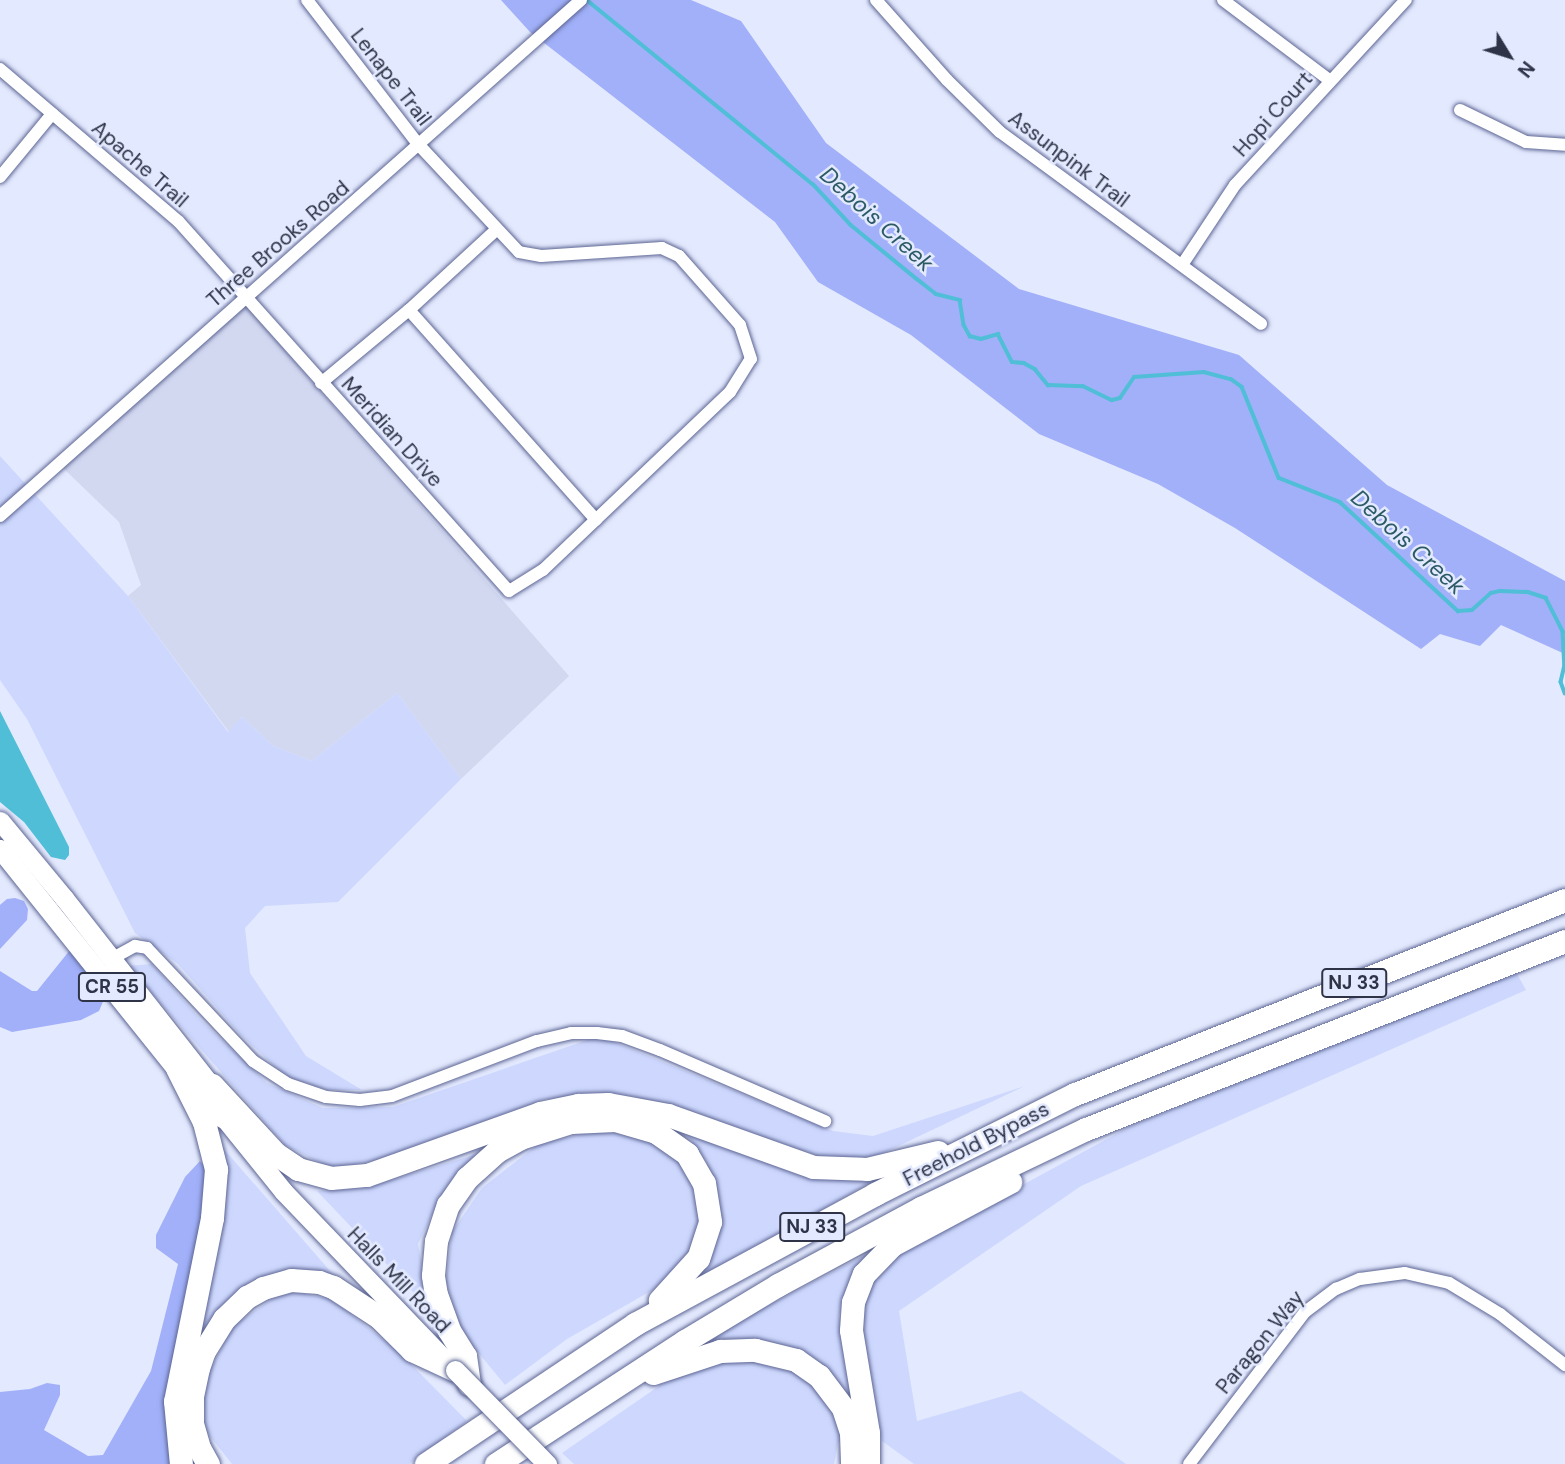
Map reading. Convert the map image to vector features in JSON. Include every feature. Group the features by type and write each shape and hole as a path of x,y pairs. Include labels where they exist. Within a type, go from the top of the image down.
{"highway":[{"name":"Freehold Bypass","path":"426,1463 635,1324 754,1257 992,1136 1136,1069 1565,900"},
{"name":"Freehold Bypass","path":"496,1464 595,1398 778,1285 869,1235 984,1178 1086,1129 1565,941"},
{"path":"177,1068 204,1122 216,1169 212,1218 177,1382 175,1417 181,1464"},
{"path":"212,1085 276,1154 298,1168 331,1178 367,1175 540,1113 578,1105 641,1107 792,1162 834,1170 867,1169 992,1136"},
{"path":"868,1464 868,1433 851,1314 857,1288 872,1262 904,1238 1194,1085"},
{"path":"463,1371 442,1315 433,1275 436,1241 446,1209 467,1178 497,1152 539,1131 571,1122 615,1121 656,1132 687,1154 704,1183 710,1222 702,1251 685,1276 635,1324"},
{"path":"208,1464 199,1448 192,1423 192,1396 198,1368 204,1351 224,1319 247,1297 263,1287 291,1280 319,1282 333,1287 379,1317 412,1350 463,1371"},
{"path":"595,1398 699,1356 742,1350 774,1352 808,1367 836,1396 848,1422 852,1464"}],"main road":[{"name":"Halls Mill Road","path":"0,821 113,958 212,1085 223,1102 226,1120"},
{"name":"Halls Mill Road","path":"0,849 211,1112 226,1120 284,1191 463,1371 547,1464"}],"street":[{"name":"Lenape Trail","path":"307,0 418,144 496,230 520,252 541,256 662,248 679,257 740,325 751,359 730,392 596,520"},
{"name":"Three Brooks Road","path":"0,516 581,0"},
{"name":"Assunpink Trail","path":"876,0 991,124 1261,324"},
{"path":"1223,0 1329,80"},
{"name":"Hopi Court","path":"1182,265 1235,185 1329,80 1406,0"},
{"name":"Apache Trail","path":"0,69 166,210 246,298"},
{"path":"1460,110 1526,142 1565,145"},
{"path":"0,177 52,114"},
{"path":"321,383 409,310 496,230"},
{"name":"Meridian Drive","path":"246,298 509,591 543,570 596,520"},
{"path":"409,310 596,520"},
{"path":"113,958 135,946 148,948 253,1061 288,1084 326,1097 360,1100 392,1096 537,1041 571,1033 597,1032 622,1036 660,1049 825,1121"},
{"name":"Paragon Way","path":"1189,1464 1305,1312 1335,1289 1360,1279 1405,1273 1450,1283 1500,1314 1565,1364"}],"shaded area":[{"path":"501,0 691,0 741,21 826,143 1019,289 1239,355 1387,485 1565,581 1565,654 1501,625 1480,646 1440,634 1421,649 1235,528 1158,484 1039,434 911,335 818,282 775,222 530,32"},
{"path":"245,305 569,676 461,779 397,693 312,761 273,746 242,717 229,732 128,596 141,585 119,522 61,466"},
{"path":"0,456 128,596 228,732 242,717 273,746 312,761 397,693 461,779 338,902 265,906 245,928 250,973 306,1056 362,1090 327,1090 286,1077 240,1034 178,964 135,933 27,719 0,680"},
{"path":"0,711 69,847 69,855 65,860 51,857 24,822 0,802"},
{"path":"7,899 24,901 28,909 27,920 0,949 0,905"},
{"path":"70,950 105,997 99,1011 81,1020 12,1032 0,1027 0,971 32,991 37,991"},
{"path":"152,964 199,1018 267,1083 323,1108 393,1107 599,1036 833,1131 873,1136 1025,1086 871,1159 821,1157 632,1096 544,1099 404,1155 332,1169 285,1145 128,966"},
{"path":"1516,972 1526,990 1081,1186 899,1311 917,1421 1021,1391 1126,1464 914,1464 882,1441 858,1336 867,1286 890,1257 1129,1127"},
{"path":"600,1129 666,1146 698,1184 705,1216 677,1276 567,1339 505,1385 463,1334 446,1283 452,1232 482,1188 537,1145"},
{"path":"683,1129 822,1179 871,1182 694,1283 723,1224 707,1163"},
{"path":"223,1148 338,1280 252,1281 192,1354 217,1244"},
{"path":"477,1154 439,1200 418,1244 431,1311 317,1191 365,1188"},
{"path":"200,1161 207,1169 172,1464 0,1464 0,1392 30,1389 47,1383 60,1385 60,1395 44,1430 88,1456 103,1455 151,1371 178,1264 156,1248 156,1235 185,1177"},
{"path":"871,1252 839,1315 854,1400 807,1355 748,1342 700,1341"},
{"path":"285,1290 331,1299 397,1350 467,1421 409,1464 232,1464 205,1430 203,1384 233,1326"},
{"path":"737,1358 790,1365 814,1378 847,1435 838,1443 834,1464 574,1464 562,1453 659,1386 662,1377"}],"waterway":[{"name":"Debois Creek","path":"587,0 813,184 851,225 917,279 936,294 960,300 964,325 970,336 981,339 998,334 1012,362 1024,363 1035,369 1048,385 1083,386 1112,400 1120,398 1134,377 1204,372 1231,379 1242,387 1279,478 1340,502 1458,611 1472,610 1491,593 1500,591 1528,592 1546,598 1563,632 1565,665 1561,682 1565,693"}]}
